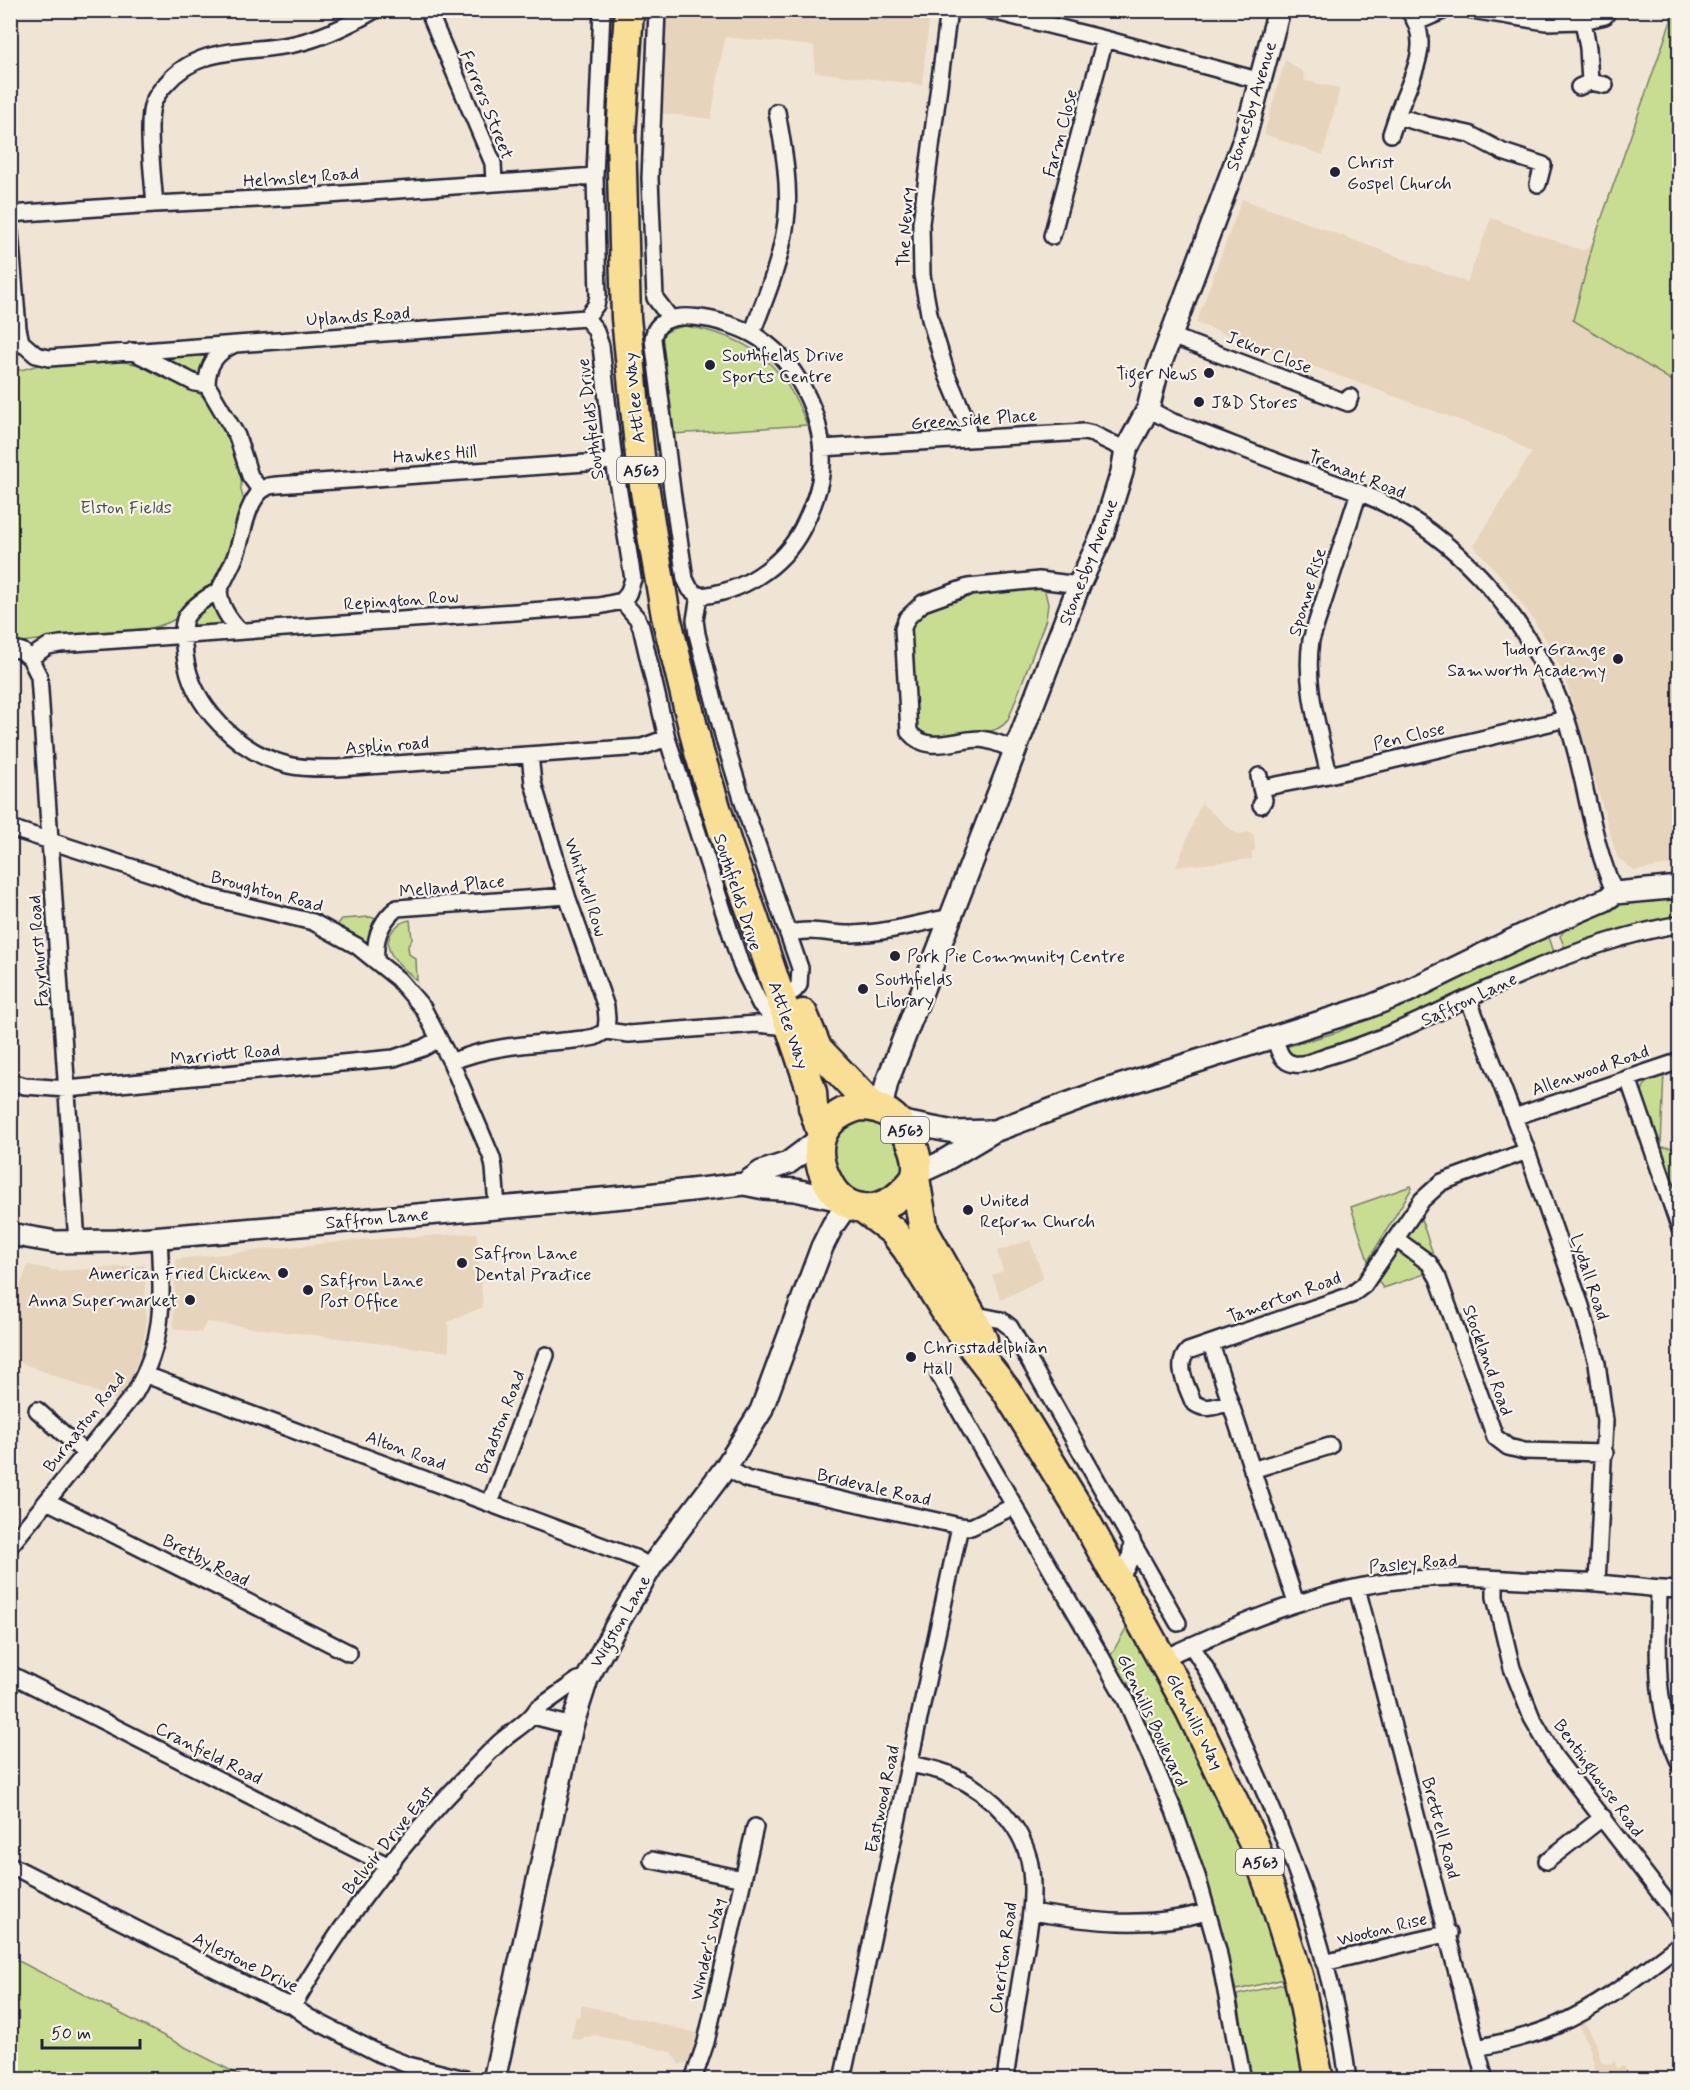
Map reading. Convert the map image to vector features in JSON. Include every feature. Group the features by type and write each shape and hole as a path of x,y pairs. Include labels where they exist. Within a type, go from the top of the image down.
{"highway":[{"name":"Attlee Way","path":"629,10 621,135 626,318 641,466 666,616 699,752 728,847 753,916 786,1032 812,1092 813,1107 821,1137"},
{"name":"Attlee Way","path":"753,916 794,991 817,1048 825,1059 884,1112"},
{"name":"A563","path":"851,1205 835,1194 824,1174 818,1150 821,1137 828,1124 842,1112 860,1106 884,1112 911,1142 917,1166 916,1176"},
{"path":"851,1205 875,1209 892,1202 916,1176"},
{"name":"Glenhills Way","path":"916,1176 924,1231 971,1314 1006,1390"},
{"name":"Glenhills Way","path":"851,1205 893,1231 907,1249 948,1315 1006,1390 1056,1470 1162,1659 1208,1746 1254,1844 1296,1969 1314,2046 1319,2079"}],"main road":[{"name":"Stonesby Avenue","path":"884,1112 887,1082 1079,585 1102,533 1122,472 1126,450 1148,409 1157,373 1245,136 1280,10"},
{"name":"Saffron Lane","path":"916,1176 994,1131 1094,1094 1368,1007 1406,992 1525,934 1596,904 1615,893 1680,887"},
{"name":"Saffron Lane","path":"884,1112 954,1132 994,1131"},
{"name":"Saffron Lane","path":"744,1184 761,1172 788,1163 821,1137"},
{"name":"Saffron Lane","path":"10,1234 45,1241 77,1243 647,1195 744,1184 795,1190 851,1205"},
{"name":"Wigston Lane","path":"494,2079 572,1726 587,1679 604,1645 651,1567 726,1467 761,1411 822,1246 833,1225 851,1205"}],"street":[{"path":"155,204 150,119 152,104 160,91 181,69 206,56 266,49 319,37 339,30 375,10"},
{"name":"Ferrers Street","path":"428,10 493,163 494,182"},
{"path":"586,318 596,305 597,296 595,176 602,10"},
{"path":"657,10 650,178 655,298 670,318"},
{"name":"The Newry","path":"949,10 921,223 922,275 930,318 947,375 966,420 969,439"},
{"path":"988,10 1261,81"},
{"path":"1391,134 1413,76 1420,50 1421,36 1412,16 1445,10"},
{"path":"1470,10 1546,22 1583,21 1605,16"},
{"path":"1583,21 1591,85"},
{"name":"Farm Close","path":"1052,236 1105,39"},
{"path":"752,333 775,275 787,221 786,160 777,112"},
{"path":"1397,116 1468,134 1503,152 1543,165 1538,184"},
{"name":"Helmsley Road","path":"10,214 301,197 595,176"},
{"path":"10,232 18,328 16,345 36,355 49,357 132,351 195,383 207,385"},
{"path":"687,316 713,320 752,333 770,346 800,382 819,429 822,467 815,500 799,535 786,553 772,565 744,584 718,595 699,596 690,589 685,579 653,339 657,327 670,318 687,316"},
{"name":"Uplands Road","path":"132,351 586,318"},
{"name":"Southfields Drive","path":"586,318 594,329 601,346 614,461 633,579 628,594 622,601 637,618 641,627 668,738 741,965 760,1004 786,1032"},
{"name":"Jekor Close","path":"1171,336 1348,403 1350,397"},
{"path":"10,648 22,651 30,658 48,646 60,644 183,634 184,621 188,614 219,590 239,547 252,502 261,491 250,476 237,436 207,385 207,377 217,354 233,345"},
{"name":"Trenant Road","path":"1148,409 1173,422 1359,492 1412,519 1452,549 1480,575 1514,618 1531,645 1566,719 1604,861 1615,893"},
{"name":"Greenside Place","path":"822,448 1084,432 1126,450"},
{"name":"Hawkes Hill","path":"261,491 269,486 277,485 614,461"},
{"name":"Sponne Rise","path":"1329,775 1310,688 1308,661 1311,640 1359,492"},
{"path":"1016,751 991,740 979,739 933,745 917,742 909,732 903,628 907,618 923,603 968,587 1039,580 1079,585"},
{"path":"219,590 221,604 226,614 240,631"},
{"name":"Southfields Drive","path":"699,596 695,620 697,634 725,744 758,849 800,968 799,985 794,991"},
{"name":"Repington Row","path":"183,634 599,606 622,601"},
{"name":"Asplin road","path":"183,634 188,674 214,718 251,750 288,765 338,768 530,755 651,746 668,738"},
{"name":"Fayrhurst Road","path":"30,658 39,676 77,1243"},
{"name":"Pen Close","path":"1261,805 1264,800 1260,782 1329,775 1566,719"},
{"name":"Whitwell Row","path":"530,755 533,783 567,896 606,1007 606,1031"},
{"name":"Broughton Road","path":"10,828 162,877 205,896 313,922 349,941 376,959 412,994 423,1008 440,1039 492,1158 497,1207"},
{"name":"Melland Place","path":"376,959 376,945 381,928 386,917 398,908 567,896"},
{"name":"Southfields Drive","path":"788,934 799,931 832,934 871,933 941,919 950,920"},
{"name":"Saffron Lane","path":"1274,1036 1281,1056 1290,1063 1299,1064 1342,1053 1413,1025 1468,998 1562,958 1615,940 1680,924"},
{"name":"Lydall Road","path":"1468,998 1527,1151 1581,1306 1598,1363 1605,1421 1605,1454 1597,1583"},
{"path":"451,1062 486,1050 584,1039 595,1037 606,1031 629,1034 756,1024 786,1032"},
{"name":"Marriott Road","path":"10,1082 26,1086 67,1089 394,1058 423,1048 440,1039"},
{"name":"Allenwood Road","path":"1514,1117 1680,1061"},
{"path":"1628,1078 1680,1229"},
{"name":"Tamerton Road","path":"1230,1402 1208,1408 1197,1406 1193,1402 1181,1369 1183,1355 1188,1351 1351,1295 1364,1285 1422,1200 1442,1182 1527,1151"},
{"name":"Burnaston Road","path":"10,1546 135,1393 146,1374 160,1324 159,1237"},
{"name":"Stockland Road","path":"1396,1239 1429,1263 1438,1278 1495,1437 1508,1447 1524,1451 1605,1454"},
{"path":"971,1314 1000,1320 1010,1327 1178,1623"},
{"name":"Tamerton Road","path":"1211,1344 1296,1603"},
{"name":"Bradston Road","path":"490,1503 546,1355"},
{"name":"Alton Road","path":"146,1374 635,1558 651,1567"},
{"name":"Glenhills Boulevard","path":"939,1374 1126,1700 1174,1811 1207,1912 1228,1995 1243,2079"},
{"path":"37,1410 86,1454"},
{"path":"1252,1470 1330,1446"},
{"name":"Bridevale Road","path":"726,1467 746,1479 960,1526 971,1527 1014,1506"},
{"name":"Bretby Road","path":"46,1501 349,1653"},
{"name":"Eastwood Road","path":"842,2079 960,1526"},
{"path":"1118,1578 1131,1560 1132,1540"},
{"name":"Pasley Road","path":"1162,1659 1296,1603 1394,1581 1431,1578 1495,1579 1597,1583 1680,1590"},
{"name":"Bentinghouse Road","path":"1495,1579 1495,1597 1512,1668 1532,1718 1554,1756 1680,1919"},
{"name":"Brettell Road","path":"1357,1588 1449,1933 1485,2079"},
{"path":"1659,1589 1657,1676 1662,1712 1672,1749 1680,1764"},
{"path":"1191,1645 1234,1724 1273,1810 1296,1873 1324,1963 1348,2079"},
{"name":"Cranfield Road","path":"10,1674 389,1866"},
{"name":"Belvoir Drive East","path":"293,2006 335,1937 442,1802 500,1742 533,1716 537,1709 578,1680 587,1679"},
{"path":"533,1716 572,1726"},
{"name":"Cheriton Road","path":"909,1764 933,1768 954,1776 979,1791 1004,1812 1022,1838 1031,1870 1031,1912 1005,2079"},
{"path":"1547,1861 1603,1817"},
{"name":"Winder's Way","path":"693,2079 706,2042 755,1827"},
{"path":"652,1860 743,1879"},
{"name":"Aylestone Drive","path":"10,1865 276,2000 293,2006 308,2017 380,2054 408,2065 469,2079"},
{"path":"1031,1912 1078,1920 1126,1924 1165,1921 1207,1912"},
{"name":"Wooton Rise","path":"1324,1963 1449,1933"},
{"path":"1477,2048 1554,2027 1584,2013 1609,1998 1680,1944"}],"shaded area":[{"path":"665,11 930,11 922,85 815,72 814,46 725,37 711,119 659,113"},
{"path":"1285,60 1303,72 1305,81 1340,88 1323,155 1264,134"},
{"path":"1242,199 1467,282 1491,218 1584,251 1594,240 1573,320 1679,385 1679,863 1635,871 1617,857 1564,674 1530,615 1474,546 1531,453 1510,439 1196,323"},
{"path":"1201,803 1234,832 1240,834 1249,832 1254,835 1255,851 1252,851 1252,859 1176,867"},
{"path":"477,1233 483,1307 448,1322 449,1352 206,1322 201,1333 173,1328 176,1259 358,1240"},
{"path":"1030,1240 1044,1278 1001,1300 992,1275 1003,1271 997,1251"},
{"path":"28,1265 59,1271 145,1265 146,1328 132,1376 118,1400 11,1359 11,1311"},
{"path":"582,2005 697,2033 689,2062 679,2065 672,2052 594,2035 579,2040 571,2038 576,2016 579,2017"},
{"path":"1584,2020 1596,2043 1601,2061 1606,2064 1615,2061 1617,2068 1625,2066 1626,2073 1637,2074 1638,2079 1574,2080 1596,2072 1590,2049 1578,2022"}],"green space":[{"path":"1672,11 1680,11 1679,385 1573,320 1594,240 1671,21"},
{"path":"685,326 728,337 746,345 761,356 787,385 807,425 673,434 661,335"},
{"path":"205,352 208,356 199,377 172,364 170,356"},
{"name":"Elston Fields","path":"107,360 145,366 182,381 203,397 219,416 232,439 240,463 244,502 237,538 224,569 204,596 191,608 167,623 134,632 11,643 10,367 21,370 42,364"},
{"path":"1038,587 1045,591 1048,604 1046,619 1008,720 997,729 980,734 947,738 920,736 915,728 908,630 917,614 963,594"},
{"path":"208,605 216,607 223,620 222,625 191,628 189,620"},
{"path":"1679,894 1679,918 1614,932 1565,948 1560,936 1568,926 1626,901"},
{"path":"370,917 376,922 369,941 365,943 341,930 338,924 342,919"},
{"path":"410,920 412,939 408,946 409,954 416,959 417,981 399,965 388,945 393,930 401,923"},
{"path":"1547,931 1554,952 1512,969 1396,1025 1300,1058 1286,1053 1286,1047 1338,1032"},
{"path":"1664,1071 1661,1147 1679,1148 1679,1203 1640,1095 1649,1076"},
{"path":"863,1119 883,1124 898,1144 903,1161 902,1172 891,1190 865,1195 855,1192 842,1178 833,1158 833,1139 837,1132"},
{"path":"1411,1186 1412,1188 1368,1261 1351,1207"},
{"path":"1418,1210 1434,1257 1430,1258 1409,1238 1408,1233"},
{"path":"1398,1251 1413,1256 1428,1273 1383,1288 1375,1276 1393,1253"},
{"path":"1130,1621 1231,1813 1289,1978 1236,1990 1216,1922 1109,1659"},
{"path":"11,1957 247,2079 11,2079"},
{"path":"1283,1984 1289,1988 1308,2079 1251,2079 1237,1995"}],"place":[{"name":"Christ Gospel Church","path":"1335,172"},
{"name":"Southfields Drive Sports Centre","path":"710,365"},
{"name":"Tiger News","path":"1209,373"},
{"name":"J&D Stores","path":"1199,402"},
{"name":"Tudor Grange Samworth Academy","path":"1618,659"},
{"name":"Pork Pie Community Centre","path":"895,956"},
{"name":"Southfields Library","path":"863,989"},
{"name":"United Reform Church","path":"968,1210"},
{"name":"Saffron Lane Dental Practice","path":"462,1263"},
{"name":"American Fried Chicken","path":"283,1273"},
{"name":"Saffron Lane Post Office","path":"308,1290"},
{"name":"Anna Supermarket","path":"190,1300"},
{"name":"Chrisstadelphian Hall","path":"911,1357"}]}
